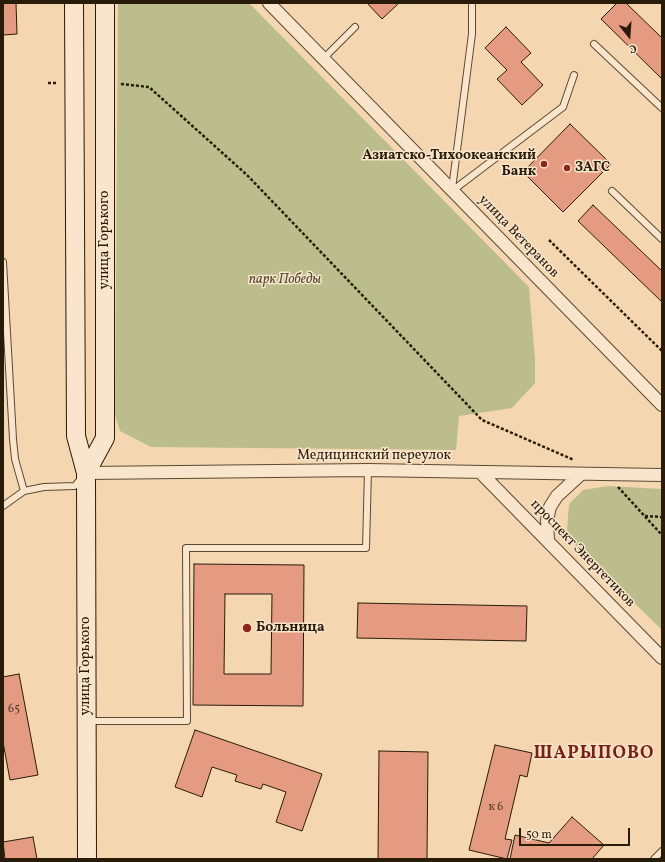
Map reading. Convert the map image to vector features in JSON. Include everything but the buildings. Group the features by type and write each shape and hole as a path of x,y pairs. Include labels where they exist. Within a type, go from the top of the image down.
{"main road":[{"name":"улица Горького","path":"74,3 76,436 86,473 87,859"},
{"name":"улица Горького","path":"86,473 104,438 105,3"}],"street":[{"name":"улица Ветеранов","path":"268,3 662,405"},
{"name":"Медицинский переулок","path":"86,473 368,470 480,472 580,468 606,474 662,475"},
{"path":"548,541 547,520 550,507 580,468"},
{"name":"проспект Энергетиков","path":"480,472 662,658"}],"lane":[{"path":"452,191 472,34 472,3"},
{"path":"323,59 355,27"},
{"path":"594,44 662,108"},
{"path":"452,191 563,107 574,75"},
{"path":"612,191 662,239"},
{"path":"3,262 13,438 15,459 24,491"},
{"path":"87,721 187,721 186,548 366,548 368,470"},
{"path":"3,506 24,491 44,487 74,486 86,473"},
{"path":"654,859 662,851"}],"path":[{"path":"105,82 149,87 247,175 482,420 580,468"},
{"path":"48,83 75,83"},
{"path":"549,240 662,351"},
{"path":"606,474 662,535"},
{"path":"644,516 662,517"}],"green space":[{"name":"парк Победы","path":"118,3 249,3 529,287 535,359 535,383 512,408 459,416 456,450 151,447 120,431 115,415"},
{"path":"608,486 662,489 662,630 574,544 567,530 569,504 583,490"}],"place":[{"name":"Азиатско-Тихоокеанский Банк","path":"544,164"},
{"name":"ЗАГС","path":"567,168"},
{"name":"Больница","path":"247,628"}],"district":[{"name":"ШАРЫПОВО","path":"594,755"}]}
